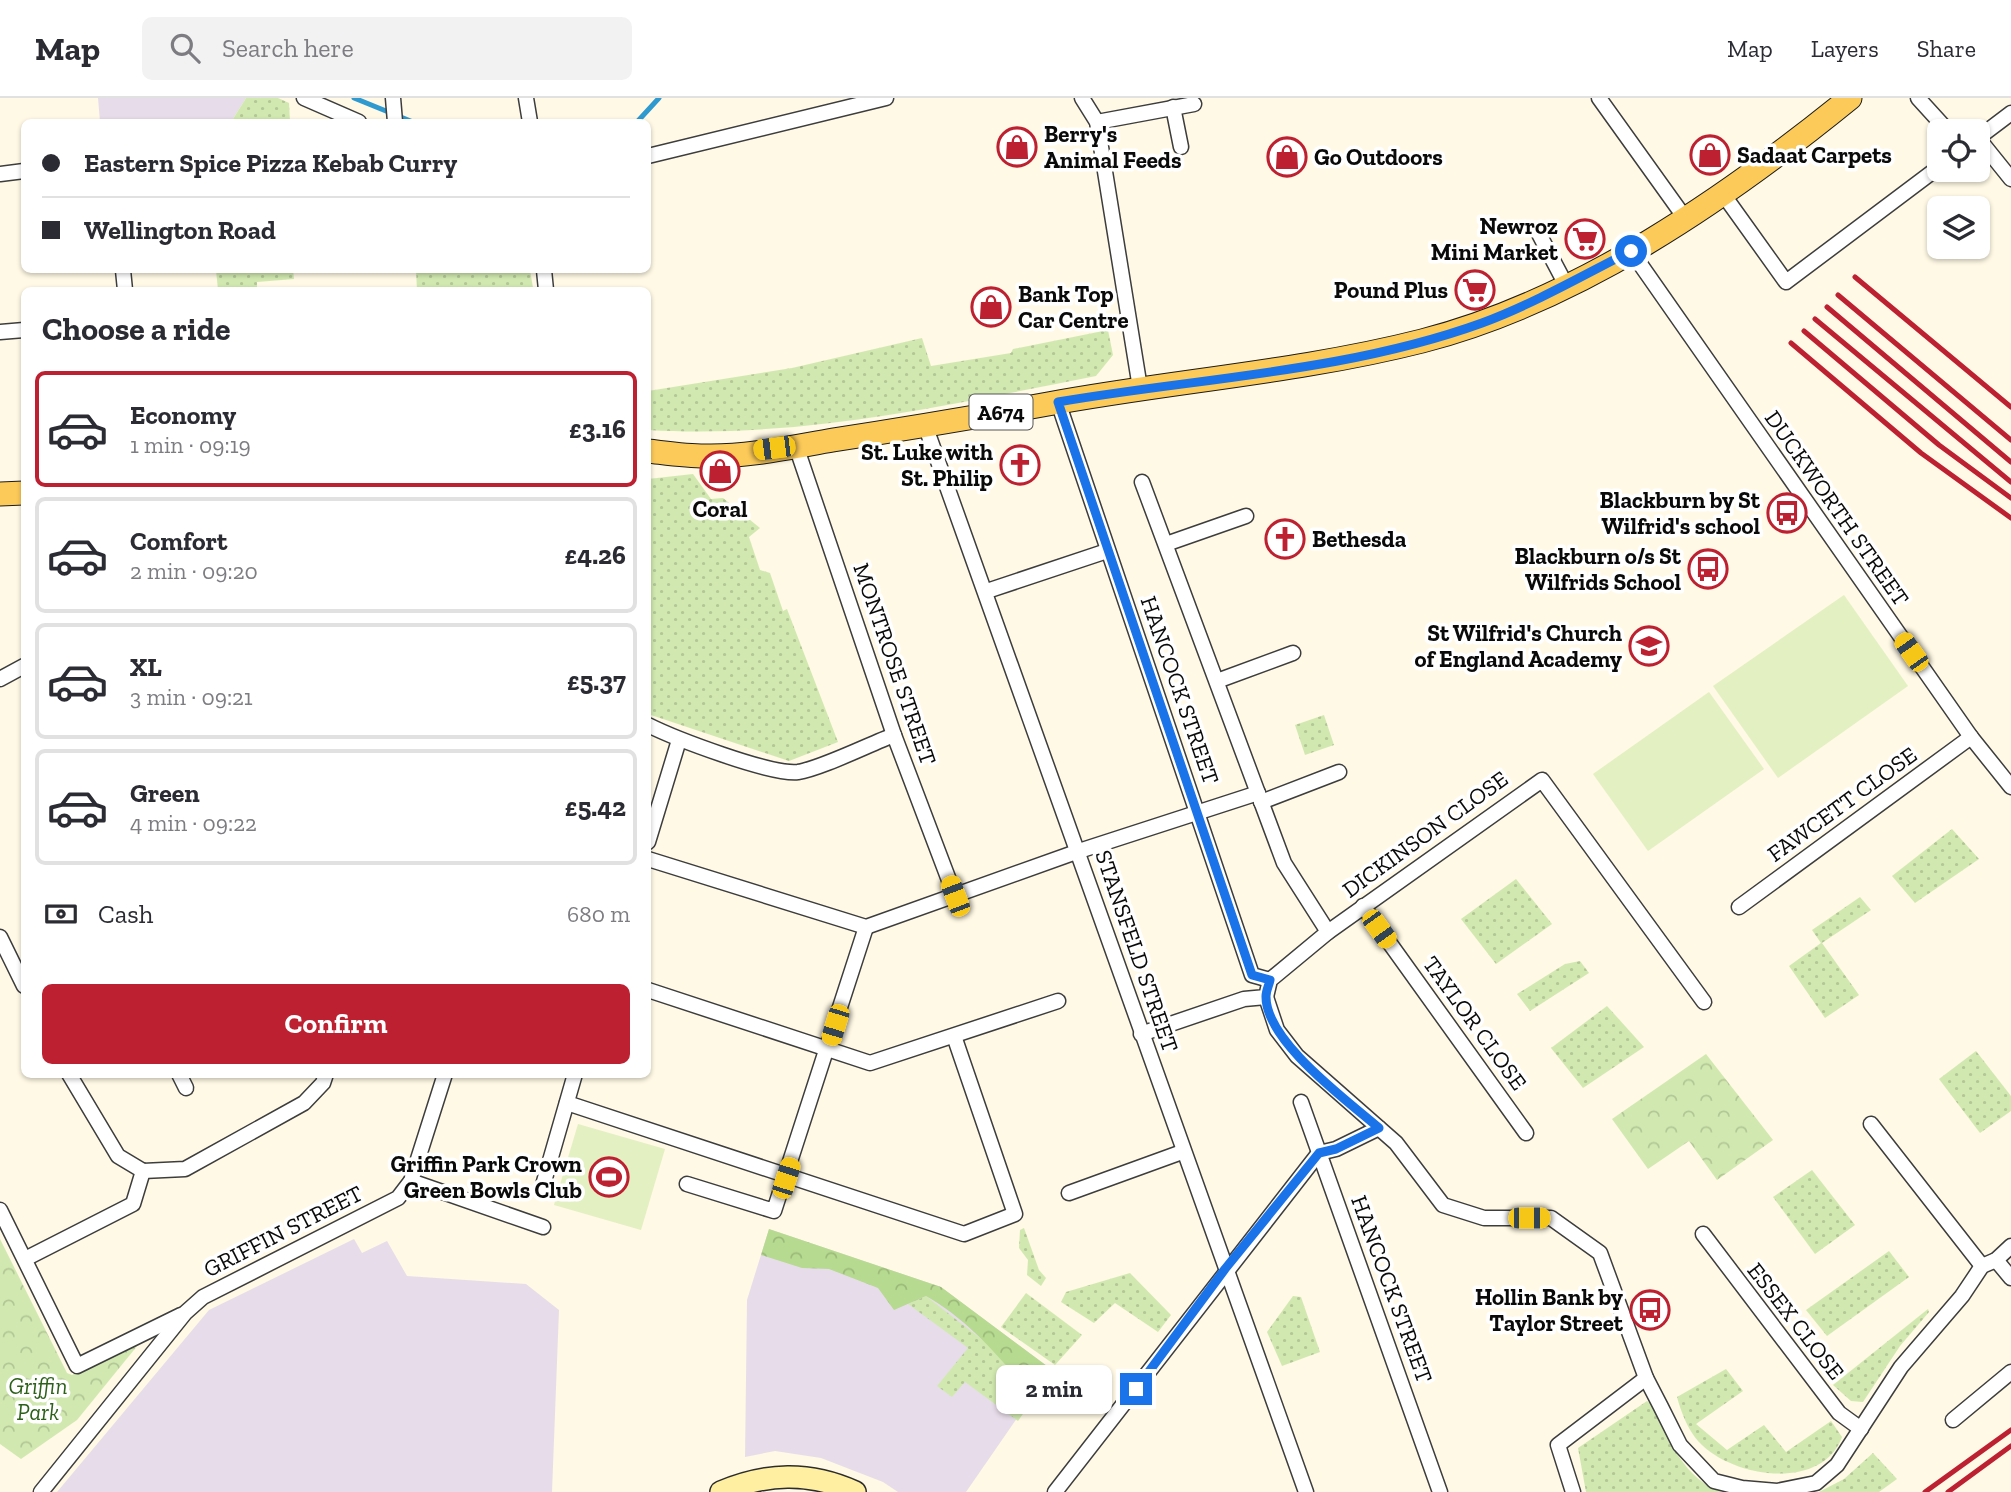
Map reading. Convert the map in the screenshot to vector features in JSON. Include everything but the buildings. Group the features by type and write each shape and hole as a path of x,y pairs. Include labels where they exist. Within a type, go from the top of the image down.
{"main road":[{"name":"A674","path":"651,451 706,456 796,446 1140,388 1341,359 1481,323 1566,285 1631,251 1723,194 1850,98"},
{"path":"0,494 21,493"},
{"path":"720,1492 748,1480 777,1475 806,1477 855,1492"}],"street":[{"path":"304,98 352,119"},
{"path":"526,98 530,119"},
{"path":"651,155 764,130 886,98"},
{"path":"1082,98 1097,122 1140,388"},
{"path":"1599,98 1685,218"},
{"path":"1918,98 1937,119"},
{"path":"393,100 395,119"},
{"path":"1097,122 1194,104"},
{"path":"1173,107 1181,147"},
{"path":"1990,129 2011,113"},
{"path":"1990,153 2011,179"},
{"path":"0,174 21,172"},
{"path":"1723,194 1786,282 1927,176"},
{"path":"1538,232 1566,285"},
{"name":"DUCKWORTH STREET","path":"1631,251 1971,737 2011,787"},
{"path":"0,332 21,330"},
{"name":"HANCOCK STREET","path":"1058,402 1252,975 1270,980"},
{"name":"STANSFELD STREET","path":"925,425 987,591 1182,1152 1306,1492"},
{"name":"MONTROSE STREET","path":"796,446 894,735 955,896"},
{"path":"1142,482 1284,863 1328,932"},
{"path":"1166,544 1246,516"},
{"path":"987,591 1107,551"},
{"path":"1216,681 1293,653"},
{"path":"0,679 21,668"},
{"path":"651,726 679,740 773,769 797,772 894,735"},
{"name":"FAWCETT CLOSE","path":"1739,907 1971,737"},
{"path":"651,832 679,740"},
{"path":"651,860 866,927 1079,851 1199,812 1339,772"},
{"name":"DICKINSON CLOSE","path":"1270,980 1363,906 1542,780 1704,1002"},
{"name":"TAYLOR CLOSE","path":"1363,906 1527,1133"},
{"path":"687,1184 774,1211 866,927"},
{"path":"0,937 21,980"},
{"path":"1270,980 1266,997 1277,1030 1297,1056 1396,1143 1443,1205 1484,1218 1551,1218 1600,1254 1647,1378 1680,1445 1714,1481 1742,1488 1777,1491 1816,1483 1837,1465 1901,1367 1989,1263 2011,1246"},
{"path":"651,991 870,1063 1058,1001"},
{"path":"1141,1034 1244,999 1266,997"},
{"path":"567,1103 786,1178 964,1234 1015,1214 954,1036"},
{"path":"72,1078 118,1156 143,1171 185,1169 304,1103 325,1078"},
{"name":"GRIFFIN STREET","path":"41,1492 185,1313 203,1297 398,1198 411,1181 444,1078"},
{"path":"543,1185 574,1078"},
{"name":"HANCOCK STREET","path":"1301,1102 1440,1492"},
{"path":"1871,1124 1989,1263 2011,1278"},
{"path":"1055,1492 1225,1269 1319,1153 1336,1149 1379,1128"},
{"path":"1069,1193 1182,1152"},
{"path":"0,1210 25,1259 132,1204 143,1171"},
{"path":"411,1181 543,1227"},
{"name":"ESSEX CLOSE","path":"1703,1234 1839,1413 1861,1429"},
{"name":"GRIFFIN STREET","path":"25,1259 77,1366 185,1313"},
{"path":"1953,1420 2011,1372"},
{"path":"1573,1492 1558,1445 1647,1378"}],"shaded area":[{"path":"98,98 246,98 233,119 100,119"},
{"path":"769,1229 941,1287 1051,1369 966,1492 898,1492 883,1482 821,1458 775,1451 745,1457 747,1300"},
{"path":"354,1239 362,1253 387,1241 407,1276 526,1284 559,1310 552,1492 57,1492 209,1310"}],"green space":[{"path":"246,98 278,98 289,103 290,119 233,119"},
{"path":"216,273 293,273 294,279 257,282 257,287 218,287"},
{"path":"416,273 530,273 533,287 417,287"},
{"path":"1108,330 1113,355 1096,376 929,408 817,425 704,431 651,430 651,391 792,368 922,338 931,366 1011,353 1013,349"},
{"path":"693,474 711,499 723,498 760,528 749,537 760,570 770,573 783,611 787,609 838,742 789,761 651,715 651,479"},
{"path":"1844,595 1908,686 1778,778 1713,686"},
{"path":"1709,692 1764,769 1648,851 1593,774"},
{"path":"1324,715 1334,745 1305,755 1295,725"},
{"path":"1952,829 1979,859 1915,903 1892,876"},
{"path":"1516,879 1552,924 1496,964 1461,919"},
{"path":"1860,897 1871,910 1822,943 1859,995 1825,1018 1789,966 1821,943 1812,930"},
{"path":"1580,961 1589,973 1530,1011 1517,994 1565,964"},
{"path":"1607,1006 1644,1047 1583,1088 1551,1048"},
{"path":"1976,1051 2011,1096 2011,1111 1980,1133 1939,1079"},
{"path":"1706,1054 1773,1140 1717,1180 1689,1141 1648,1169 1612,1119"},
{"name":"Griffin Park Crown Green Bowls Club","path":"578,1124 665,1149 641,1230 554,1205"},
{"path":"1812,1170 1855,1225 1815,1254 1773,1197"},
{"path":"1024,1228 1039,1270 1046,1278 1041,1286 1027,1275 1028,1260 1019,1248 1020,1230"},
{"path":"769,1229 941,1287 1051,1369 1034,1398 971,1329 942,1306 926,1296 894,1310 878,1288 829,1269 802,1268 761,1255"},
{"name":"Griffin Park","path":"0,1239 67,1373 72,1375 142,1340 77,1420 21,1459 0,1444"},
{"path":"1889,1251 1909,1277 1827,1336 1806,1310"},
{"path":"1130,1273 1171,1315 1158,1332 1115,1303 1094,1323 1061,1302 1066,1292"},
{"path":"1026,1293 1082,1335 1055,1365 1001,1327"},
{"path":"926,1296 989,1345 1034,1398 1018,1421 965,1382 952,1397 937,1386 968,1348 908,1304"},
{"path":"1293,1296 1301,1297 1320,1352 1282,1366 1267,1332"},
{"path":"1928,1309 1929,1312 1900,1346 1863,1402 1851,1401 1833,1385"},
{"path":"1726,1369 1743,1391 1696,1424 1727,1450 1764,1425 1786,1452 1831,1421 1842,1437 1831,1454 1816,1466 1775,1474 1732,1464 1713,1454 1691,1432 1677,1397"},
{"path":"1647,1401 1654,1406 1672,1445 1688,1469 1698,1479 1722,1492 1586,1492 1578,1448"},
{"path":"1873,1453 1897,1479 1879,1492 1819,1492 1844,1479"}],"waterway":[{"path":"354,98 406,119"},
{"path":"640,119 659,98"}],"railway":[{"path":"1855,277 2011,407"},
{"path":"1838,295 2011,440"},
{"path":"1827,307 2011,462"},
{"path":"1815,319 2011,482"},
{"path":"1804,331 1939,445 2011,498"},
{"path":"1791,343 1921,453 2011,518"},
{"path":"1925,1492 2011,1430"},
{"path":"1948,1492 2011,1446"}],"place":[{"name":"Berry's Animal Feeds","path":"1017,147"},
{"name":"Sadaat Carpets","path":"1710,155"},
{"name":"Go Outdoors","path":"1287,157"},
{"name":"Newroz Mini Market","path":"1585,239"},
{"name":"Pound Plus","path":"1475,290"},
{"name":"Bank Top Car Centre","path":"991,307"},
{"name":"St. Luke with St. Philip","path":"1020,465"},
{"name":"Coral","path":"720,471"},
{"name":"Blackburn by St Wilfrid's school","path":"1787,513"},
{"name":"Bethesda","path":"1285,539"},
{"name":"Blackburn o/s St Wilfrids School","path":"1708,569"},
{"name":"St Wilfrid's Church of England Academy","path":"1649,646"},
{"name":"Griffin Park Crown Green Bowls Club","path":"609,1177"},
{"name":"Hollin Bank by Taylor Street","path":"1650,1310"}],"route":[{"path":"1136,1389 1225,1269 1319,1153 1336,1149 1379,1128 1297,1056 1277,1030 1266,997 1270,980 1252,975 1058,402 1341,359 1423,340 1481,323 1524,305 1631,251"}]}
